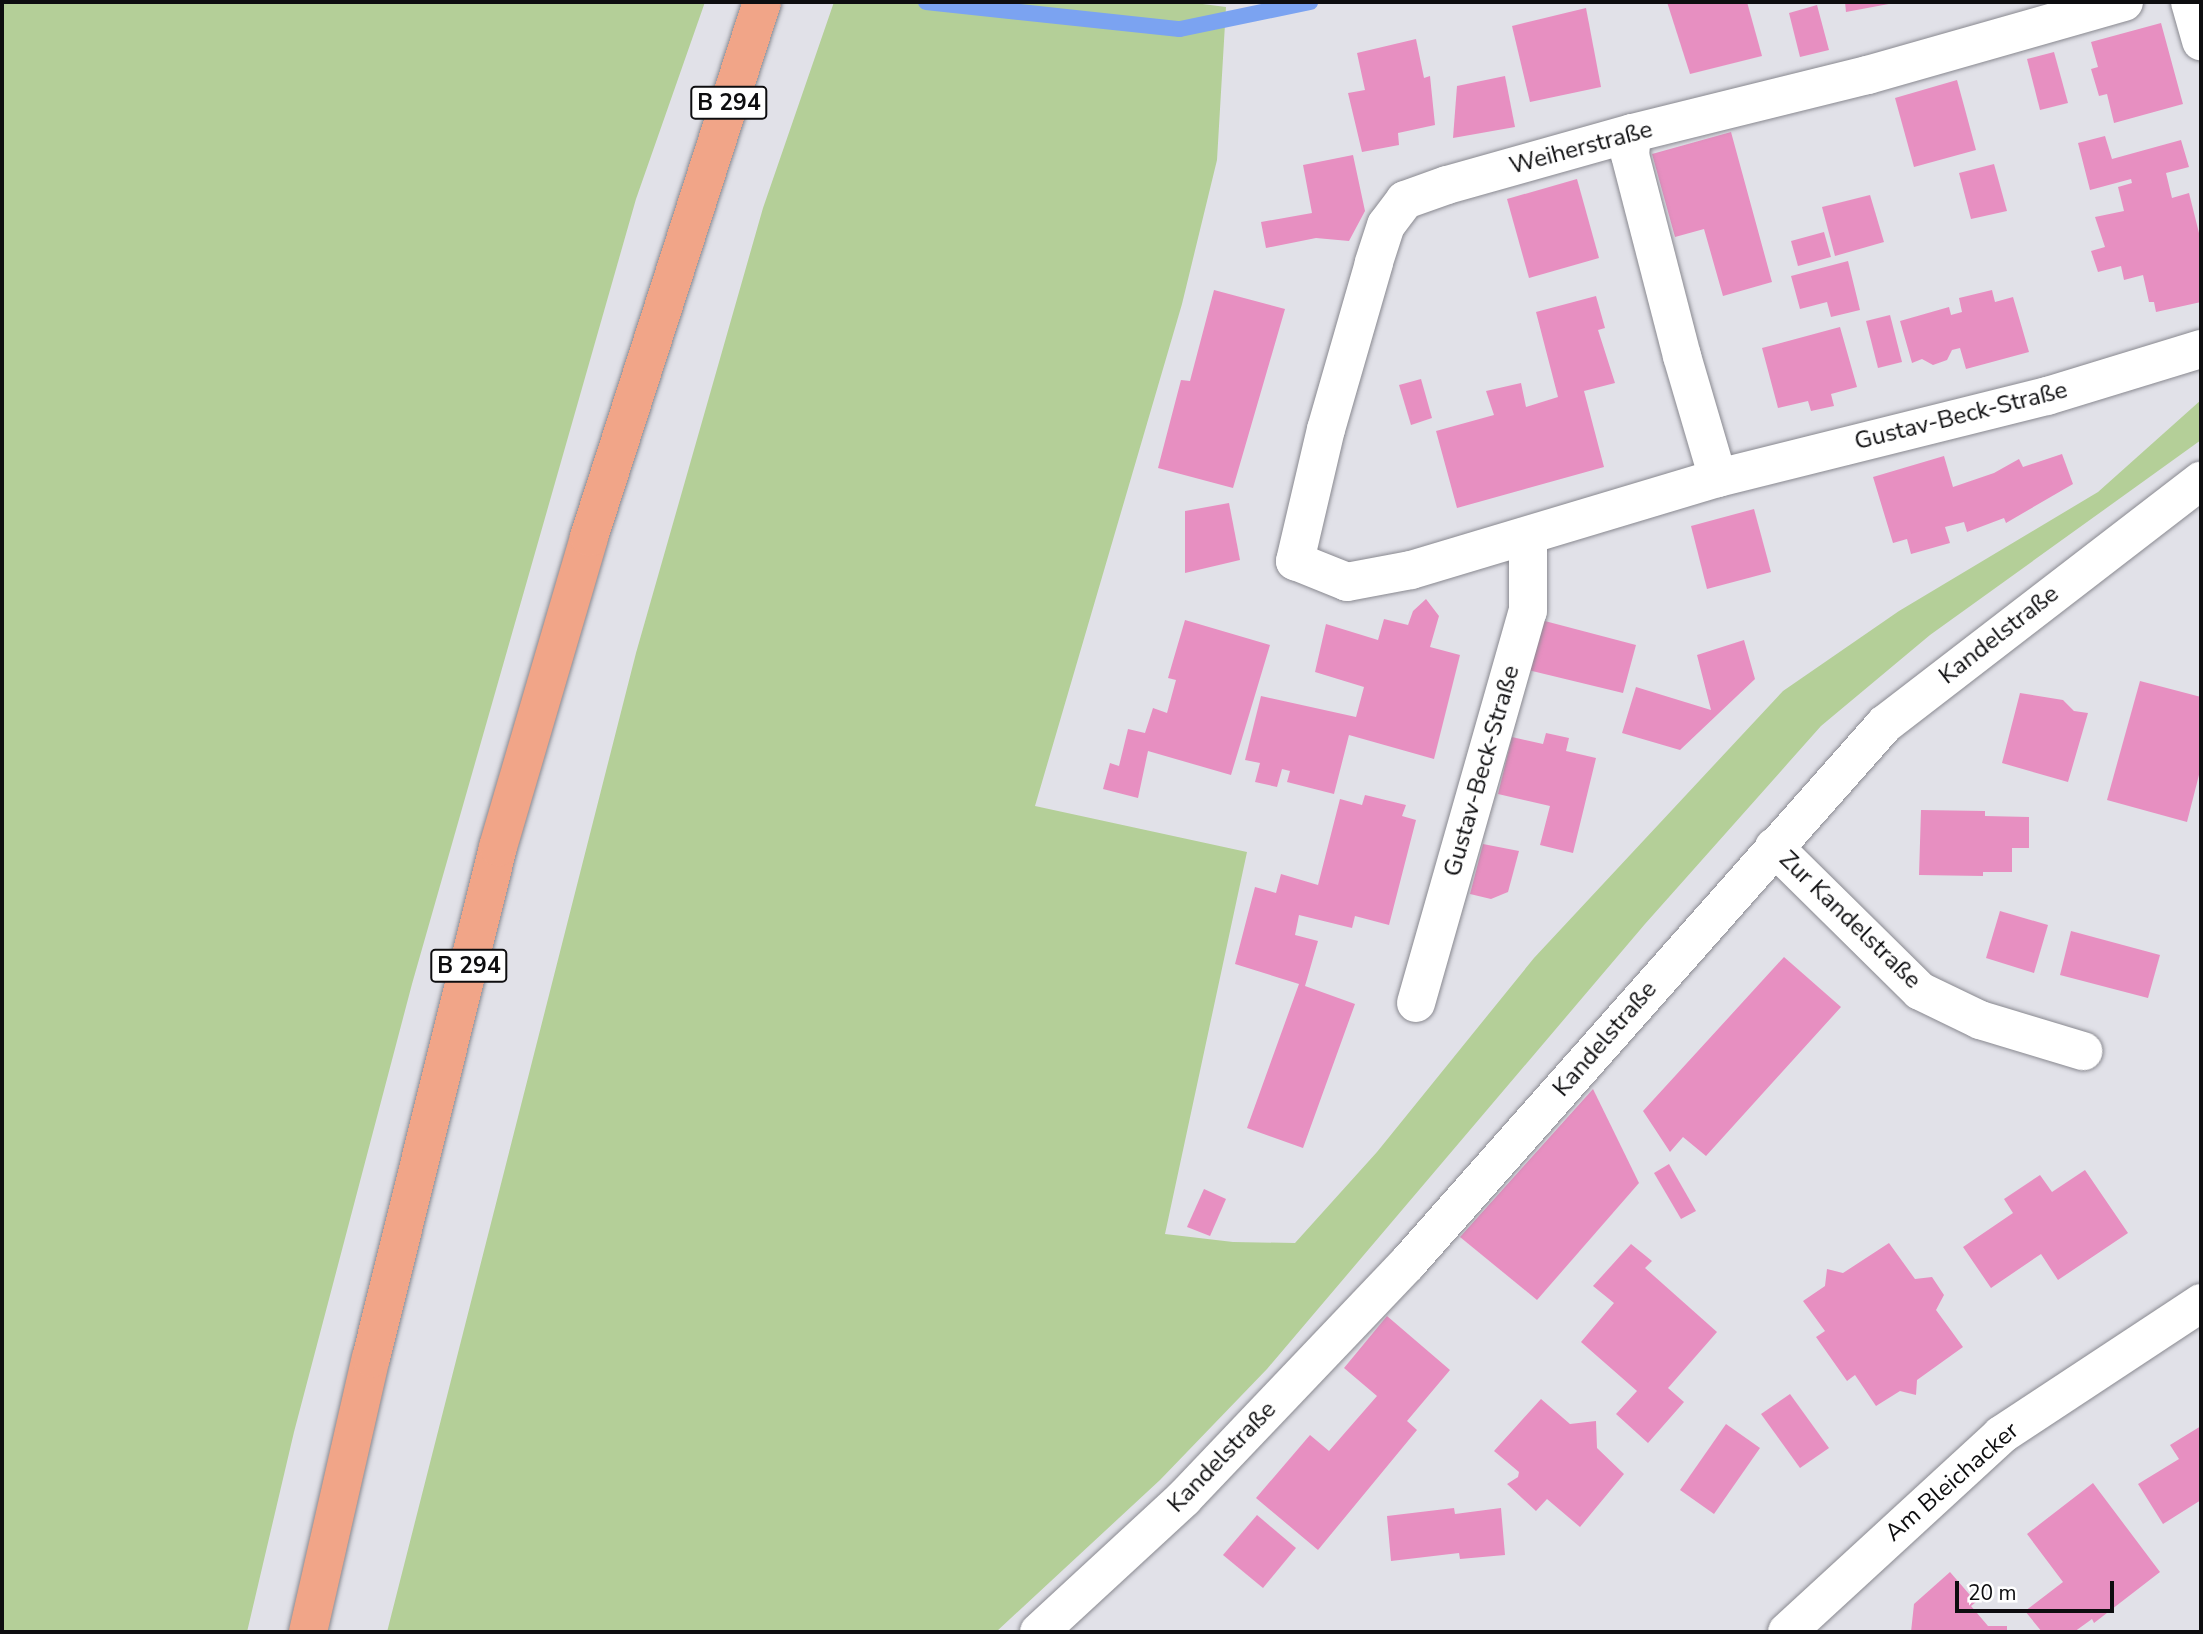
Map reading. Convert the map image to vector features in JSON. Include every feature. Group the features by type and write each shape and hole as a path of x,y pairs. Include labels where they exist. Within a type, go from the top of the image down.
{"highway":[{"name":"B 294","path":"308,1632 372,1358 498,847 589,537 762,2"}],"street":[{"name":"Weiherstraße","path":"1295,561 1326,429 1374,263 1386,225 1405,200 1447,185 1632,133 1867,75 2124,2"},
{"path":"2190,2 2201,41"},
{"path":"1632,133 1630,155 1718,478"},
{"name":"Gustav-Beck-Straße","path":"1295,561 1347,582 1411,570 1718,478 2047,396 2201,349"},
{"name":"Kandelstraße","path":"1039,1632 1184,1498 1407,1264 1885,724 2201,481"},
{"name":"Gustav-Beck-Straße","path":"1416,1003 1528,611 1528,536"},
{"name":"Zur Kandelstraße","path":"1774,847 1920,991 1980,1020 2083,1051"},
{"name":"Am Bleichacker","path":"1787,1632 2001,1435 2201,1303"}],"green space":[{"path":"2,2 705,2 636,199 412,984 294,1432 247,1632 2,1632"},
{"path":"834,2 1187,2 1226,7 1217,160 1182,304 1035,806 1247,852 1165,1234 1233,1242 1295,1243 1377,1152 1534,958 1783,691 1899,611 2098,492 2201,400 2201,440 1930,635 1821,726 1645,924 1267,1369 1160,1480 996,1632 387,1632 636,653 763,208"}],"building":[{"path":"1667,2 1747,2 1762,56 1690,74"},
{"path":"1845,2 1894,2 1894,3 1846,12"},
{"path":"1817,5 1829,50 1800,57 1789,13"},
{"path":"1586,8 1601,87 1530,102 1512,26"},
{"path":"2161,23 2183,104 2114,123 2107,94 2099,96 2091,69 2098,67 2091,42"},
{"path":"1416,39 1424,78 1430,76 1435,125 1398,133 1399,145 1362,152 1348,93 1365,90 1357,53"},
{"path":"2054,52 2068,103 2040,110 2027,59"},
{"path":"1505,76 1515,127 1453,138 1457,86"},
{"path":"1957,80 1976,150 1914,167 1895,98"},
{"path":"1731,132 1772,282 1723,296 1704,229 1675,237 1652,154"},
{"path":"2105,136 2112,159 2181,140 2189,167 2166,173 2172,198 2189,193 2201,241 2201,302 2156,312 2154,302 2149,302 2143,275 2124,280 2121,266 2098,272 2091,251 2105,247 2095,217 2124,211 2118,187 2132,183 2131,179 2090,190 2078,143"},
{"path":"1353,155 1365,211 1349,241 1316,238 1266,248 1261,222 1312,213 1303,165"},
{"path":"1994,164 2007,211 1971,219 1959,173"},
{"path":"1577,179 1599,258 1529,278 1507,199"},
{"path":"1870,195 1884,242 1835,256 1822,207"},
{"path":"1824,232 1831,257 1798,266 1791,241"},
{"path":"1848,261 1860,310 1831,317 1827,302 1800,309 1791,276"},
{"path":"1214,290 1285,309 1233,488 1158,468 1181,380 1190,381"},
{"path":"1992,290 1995,302 2013,297 2029,352 1966,369 1960,348 1952,350 1947,360 1933,365 1922,359 1912,363 1900,321 1949,307 1951,315 1962,312 1959,298"},
{"path":"1596,296 1605,328 1598,330 1615,383 1584,391 1604,467 1457,508 1436,431 1494,415 1486,391 1521,383 1526,407 1558,397 1536,312"},
{"path":"1890,315 1902,362 1878,368 1866,321"},
{"path":"1840,327 1857,387 1831,394 1834,406 1811,411 1808,401 1778,408 1762,348"},
{"path":"1421,379 1432,418 1411,425 1399,385"},
{"path":"2062,454 2073,484 2006,523 2004,518 1967,532 1964,522 1945,527 1950,543 1911,554 1907,539 1893,543 1873,477 1944,456 1953,487 1994,473 2019,459 2023,467"},
{"path":"1229,503 1240,560 1185,573 1185,511"},
{"path":"1754,509 1771,572 1707,589 1691,526"},
{"path":"1426,599 1439,616 1430,647 1460,655 1434,759 1349,735 1334,794 1287,782 1290,771 1282,769 1277,787 1255,782 1260,763 1245,760 1261,696 1356,717 1364,687 1315,672 1326,624 1378,640 1384,619 1408,625 1413,611"},
{"path":"1185,620 1270,645 1231,775 1148,751 1138,798 1103,789 1110,763 1119,766 1128,729 1145,733 1153,708 1167,713 1176,680 1168,678"},
{"path":"1541,620 1636,645 1623,693 1528,670"},
{"path":"1744,640 1755,679 1680,750 1622,733 1636,687 1711,710 1697,655"},
{"path":"2140,681 2201,697 2201,767 2187,822 2107,800"},
{"path":"2020,693 2063,700 2074,711 2088,713 2068,782 2002,763"},
{"path":"1546,733 1569,738 1566,751 1596,758 1573,853 1540,845 1550,806 1498,794 1512,737 1543,744"},
{"path":"1365,795 1406,805 1402,816 1416,820 1389,925 1355,916 1352,928 1299,915 1295,935 1318,941 1305,986 1355,1004 1303,1148 1247,1128 1299,984 1235,964 1255,887 1276,893 1281,874 1318,885 1340,799 1362,805"},
{"path":"1921,810 1985,811 1985,816 2029,817 2029,848 2012,848 2012,872 1983,872 1983,876 1919,875"},
{"path":"1483,844 1519,851 1508,892 1491,899 1470,894"},
{"path":"2000,911 2048,925 2034,973 1986,958"},
{"path":"2071,931 2160,955 2148,998 2060,975"},
{"path":"1784,957 1841,1007 1706,1156 1683,1137 1670,1152 1643,1111"},
{"path":"1593,1089 1639,1183 1537,1300 1460,1237"},
{"path":"1669,1164 1696,1211 1681,1219 1654,1173"},
{"path":"2085,1170 2128,1233 2058,1280 2041,1254 1991,1288 1963,1247 2013,1213 2004,1199 2040,1175 2052,1192"},
{"path":"1204,1189 1226,1199 1210,1236 1187,1227"},
{"path":"1889,1243 1915,1279 1932,1277 1944,1295 1936,1310 1963,1347 1917,1380 1916,1395 1900,1391 1876,1406 1855,1375 1847,1381 1816,1337 1825,1331 1803,1301 1825,1286 1827,1269 1843,1273"},
{"path":"1631,1244 1652,1261 1645,1268 1717,1332 1668,1388 1684,1402 1648,1443 1616,1414 1637,1391 1581,1342 1614,1303 1593,1286"},
{"path":"1387,1316 1450,1370 1407,1421 1417,1430 1318,1550 1256,1498 1310,1435 1329,1451 1377,1396 1344,1368"},
{"path":"1790,1394 1829,1448 1800,1468 1761,1414"},
{"path":"1541,1399 1570,1424 1596,1421 1597,1448 1624,1474 1580,1527 1547,1499 1536,1511 1507,1484 1518,1477 1519,1472 1494,1451"},
{"path":"1726,1424 1760,1448 1714,1514 1680,1490"},
{"path":"2201,1426 2201,1500 2163,1524 2138,1484 2179,1459 2170,1445"},
{"path":"2093,1483 2160,1572 2094,1623 2092,1619 2074,1632 2042,1632 2025,1611 2063,1582 2027,1534"},
{"path":"1454,1508 1455,1514 1501,1508 1505,1555 1460,1559 1459,1553 1391,1561 1387,1516"},
{"path":"1257,1515 1296,1548 1263,1588 1223,1555"},
{"path":"1950,1572 1976,1602 1971,1606 1988,1626 2007,1626 2007,1632 1911,1632 1914,1604"}],"waterway":[{"path":"926,2 1180,29 1310,2"}]}
